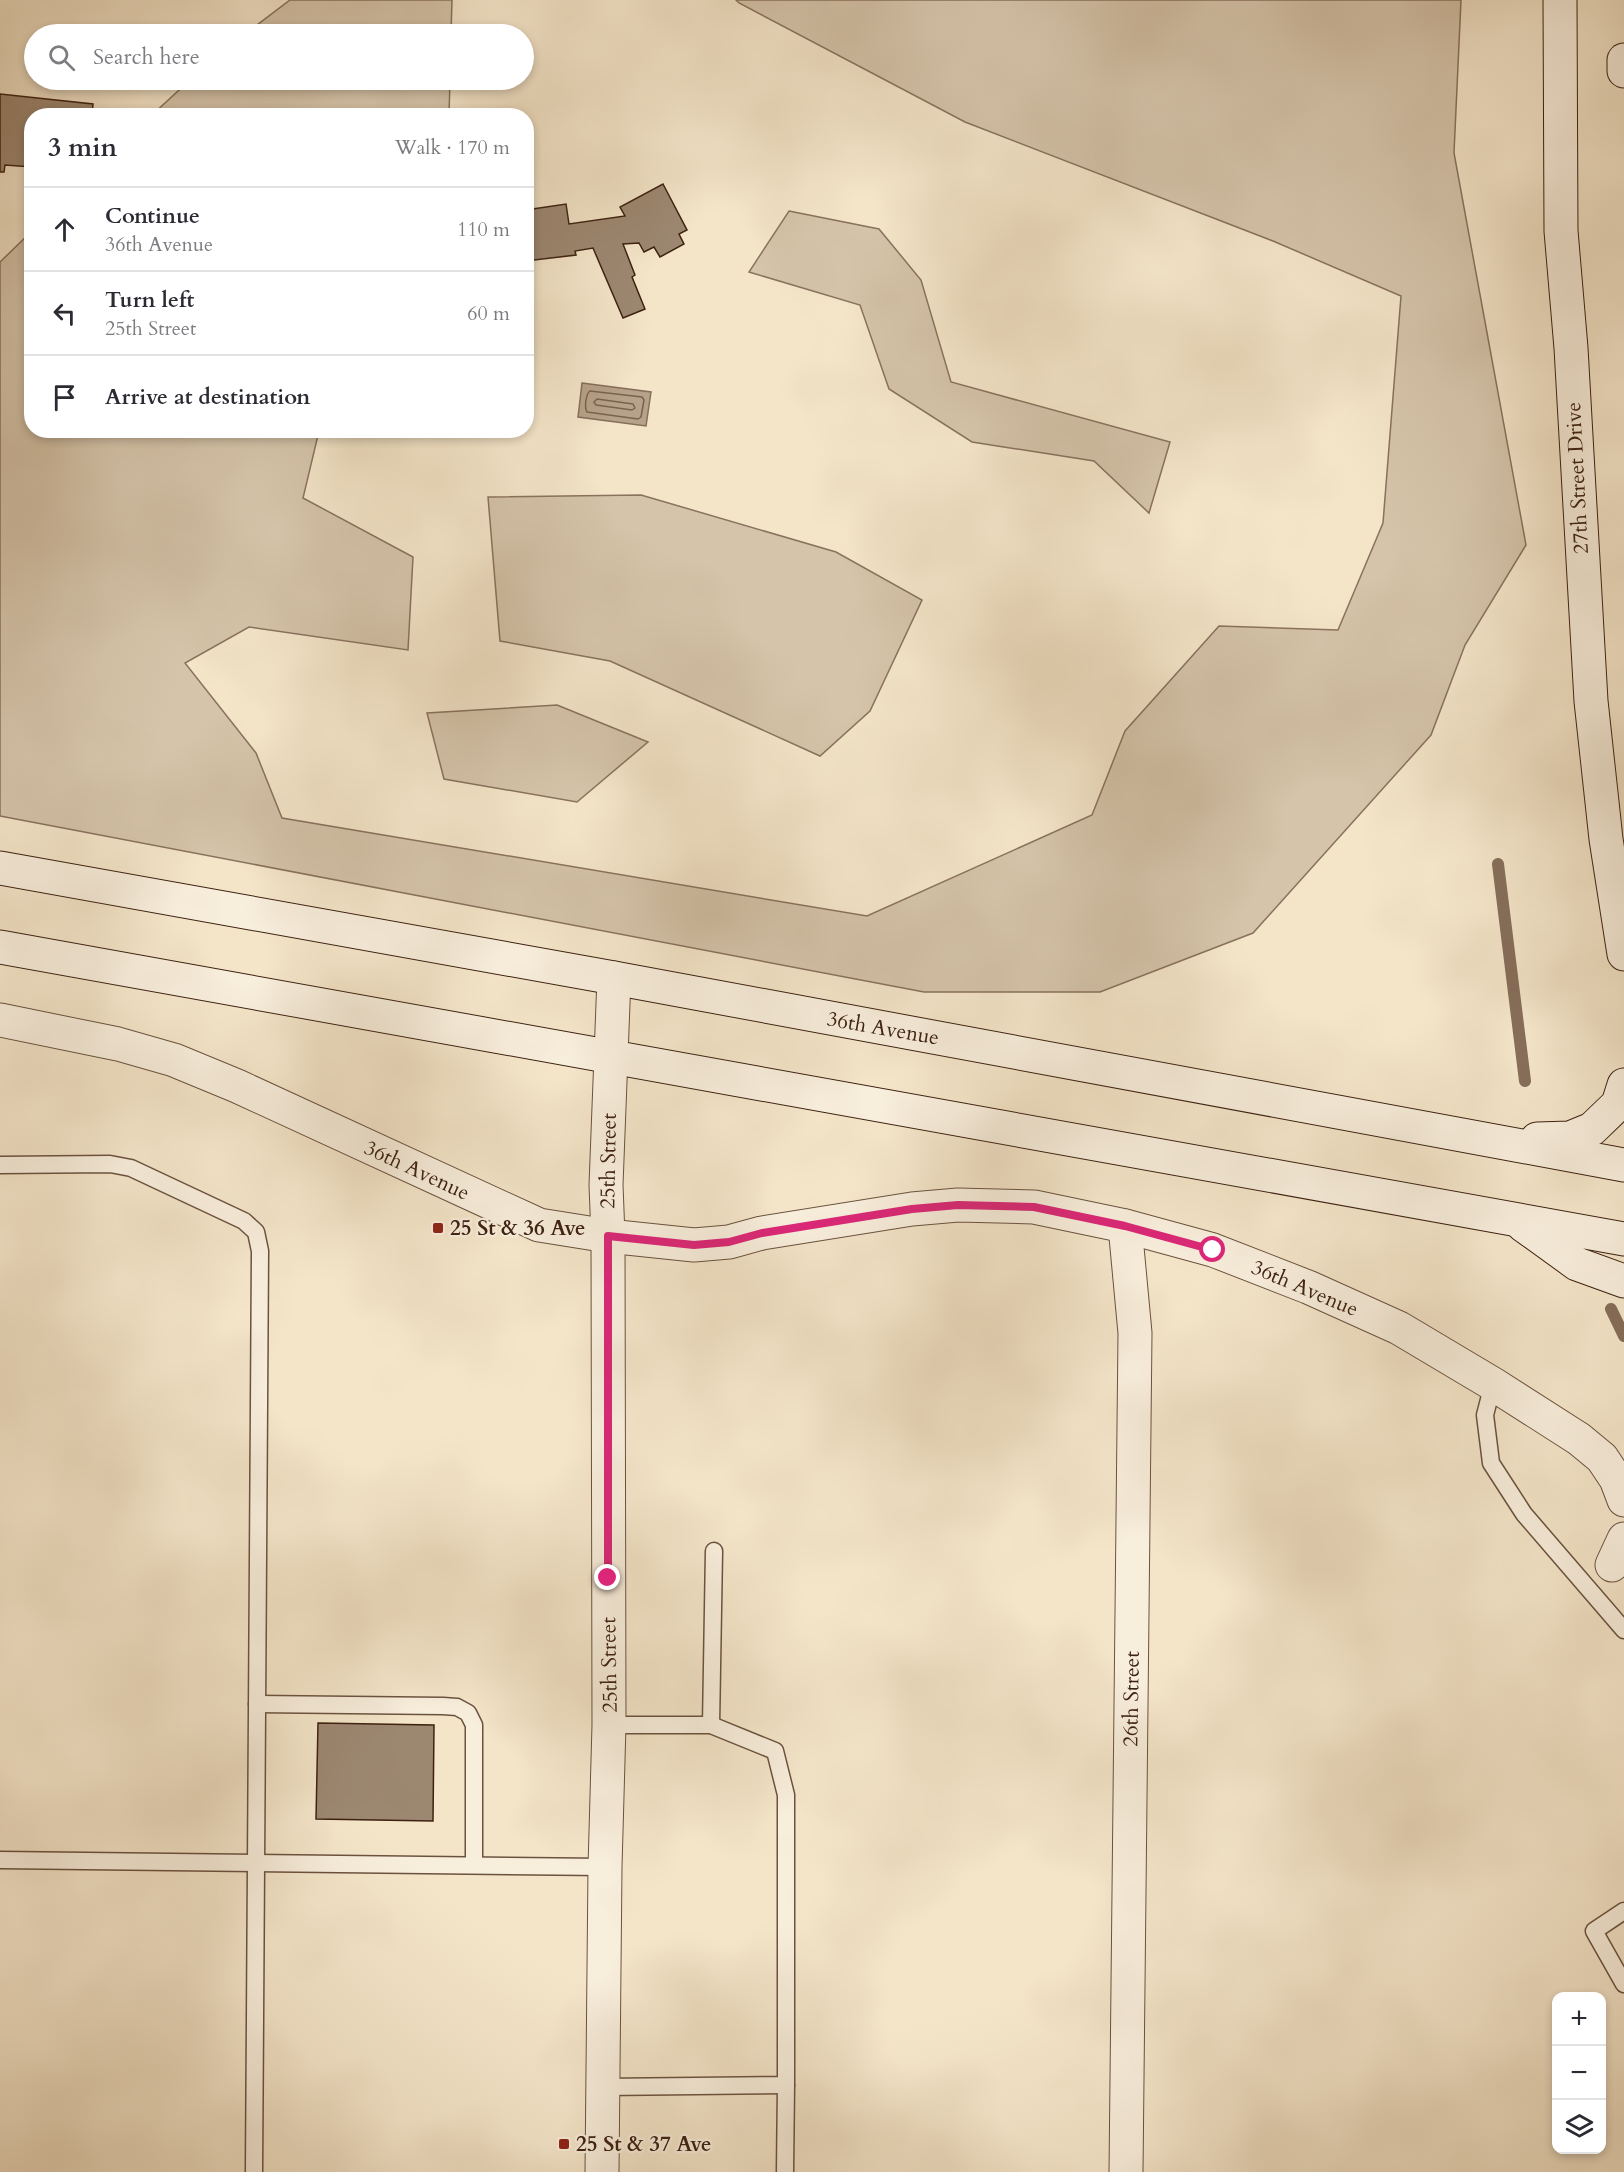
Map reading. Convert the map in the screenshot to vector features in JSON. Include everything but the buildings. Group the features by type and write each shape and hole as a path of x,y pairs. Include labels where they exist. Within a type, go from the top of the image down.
{"main road":[{"name":"27th Street Drive","path":"1560,0 1561,231 1571,348 1588,655 1606,839 1624,954"},
{"path":"1624,60 1624,71"},
{"name":"36th Avenue","path":"0,868 614,978 1624,1165"},
{"path":"0,947 1624,1239"},
{"name":"25th Street","path":"602,2172 609,1725 606,1185 614,978"},
{"name":"36th Avenue","path":"0,1020 118,1044 174,1060 237,1086 539,1225 608,1236 694,1245 729,1242 762,1233 912,1209 958,1205 1034,1207 1125,1226 1213,1250 1308,1287 1399,1328 1493,1384 1579,1439 1602,1458 1616,1479 1624,1500"},
{"path":"1504,1141 1570,1138 1592,1129 1618,1104 1624,1085"},
{"path":"1517,1221 1577,1264 1624,1281"},
{"name":"26th Street","path":"1125,1226 1135,1333 1126,2172"}],"lane":[{"path":"0,1165 110,1164 131,1168 244,1221 256,1232 260,1251 254,2172"},
{"path":"1493,1384 1485,1415 1491,1463 1524,1514 1624,1629"},
{"path":"711,1725 714,1551"},
{"path":"257,1704 443,1706 457,1707 468,1713 474,1725 474,1865"},
{"path":"609,1725 711,1725 775,1751 786,1795 785,2172"},
{"path":"0,1860 605,1867"},
{"path":"1624,1911 1594,1931 1624,1984"},
{"path":"603,2087 786,2085"}],"shaded area":[{"path":"290,0 452,0 451,24 258,24"},
{"path":"736,0 1461,0 1454,153 1526,545 1465,645 1431,735 1253,933 1100,992 924,992 0,816 0,262 24,239 24,438 317,438 303,498 413,557 408,650 249,627 185,663 256,753 282,818 867,916 1092,815 1125,731 1219,626 1338,630 1383,523 1401,296 1273,241 965,122"},
{"path":"179,90 450,90 449,108 160,108"},
{"path":"789,211 879,229 921,280 951,382 1170,442 1149,513 1094,461 972,442 889,389 860,305 749,272"},
{"path":"641,495 836,552 922,600 870,711 820,756 610,661 500,641 488,497"},
{"path":"557,705 648,742 577,802 444,779 427,713"}],"water":[{"path":"582,383 651,392 646,426 578,417"}],"waterway":[{"path":"1498,864 1525,1081"},
{"path":"1611,1309 1624,1336"}],"place":[{"name":"25 St & 36 Ave","path":"438,1228"},
{"name":"25 St & 37 Ave","path":"564,2144"}],"route":[{"path":"608,1578 608,1236 694,1245 729,1242 762,1233 912,1209 958,1205 1034,1207 1125,1226 1213,1250"}]}
